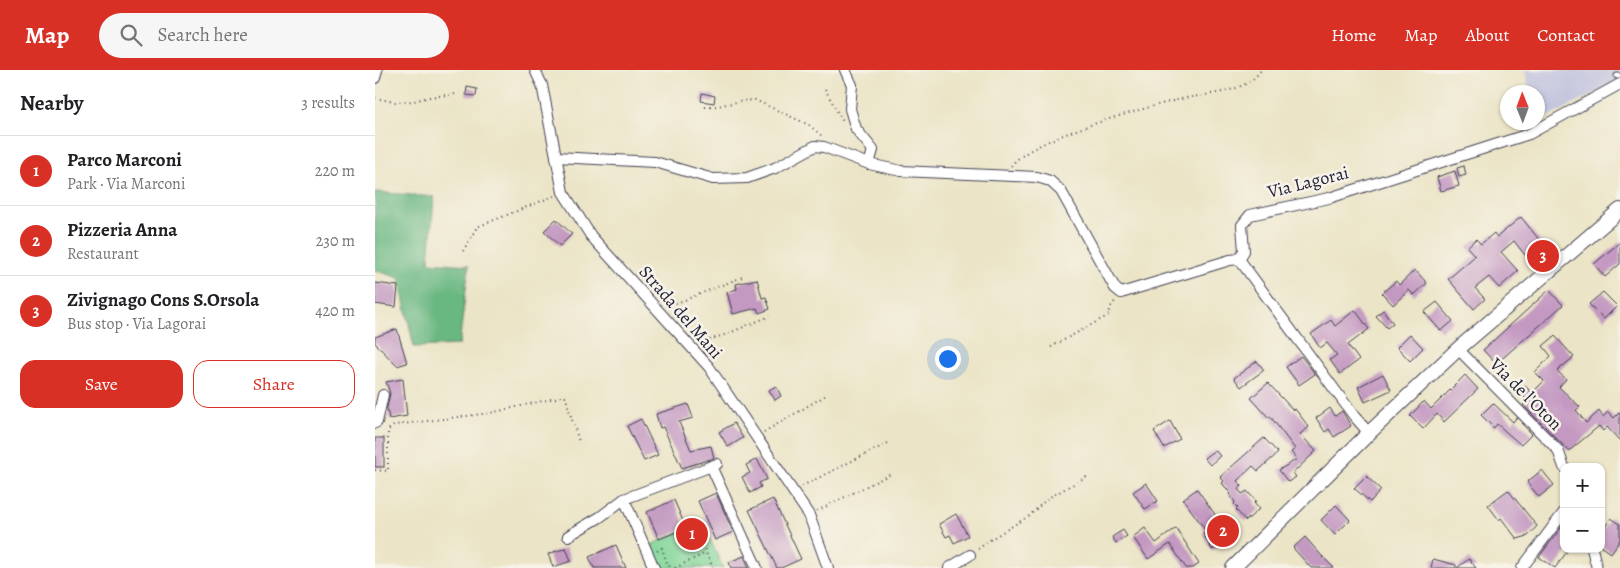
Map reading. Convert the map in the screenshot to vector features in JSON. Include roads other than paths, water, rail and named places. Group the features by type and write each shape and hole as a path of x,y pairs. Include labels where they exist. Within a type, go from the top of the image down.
{"main road":[{"path":"1233,568 1369,432 1458,349 1620,210"}],"street":[{"path":"375,78 377,70"},
{"name":"Strada del Mani","path":"535,70 542,85 563,192 591,236 709,367 809,515 828,568"},
{"path":"845,70 852,85 850,109 856,129 873,150 869,164"},
{"name":"Via Lagorai","path":"1239,259 1244,251 1242,225 1250,216 1329,198 1529,134 1619,79"},
{"path":"556,157 655,162 713,178 747,178 775,168 815,146 824,147 869,164 901,171 1037,177 1050,181 1061,191 1115,288 1121,293 1230,260 1239,259 1354,416 1369,432"},
{"name":"Via de l'Oton","path":"1458,349 1558,450 1563,463"},
{"path":"375,423 377,422 383,395"},
{"path":"568,536 600,518 624,499 714,465 757,568"},
{"path":"624,499 654,568"},
{"path":"1522,568 1560,517"},
{"path":"1593,553 1597,568"},
{"path":"949,568 970,555"}],"place":[{"name":"Zivignago Cons S.Orsola","path":"1543,256"},
{"name":"Pizzeria Anna","path":"1223,531"},
{"name":"Parco Marconi","path":"692,534"}]}
